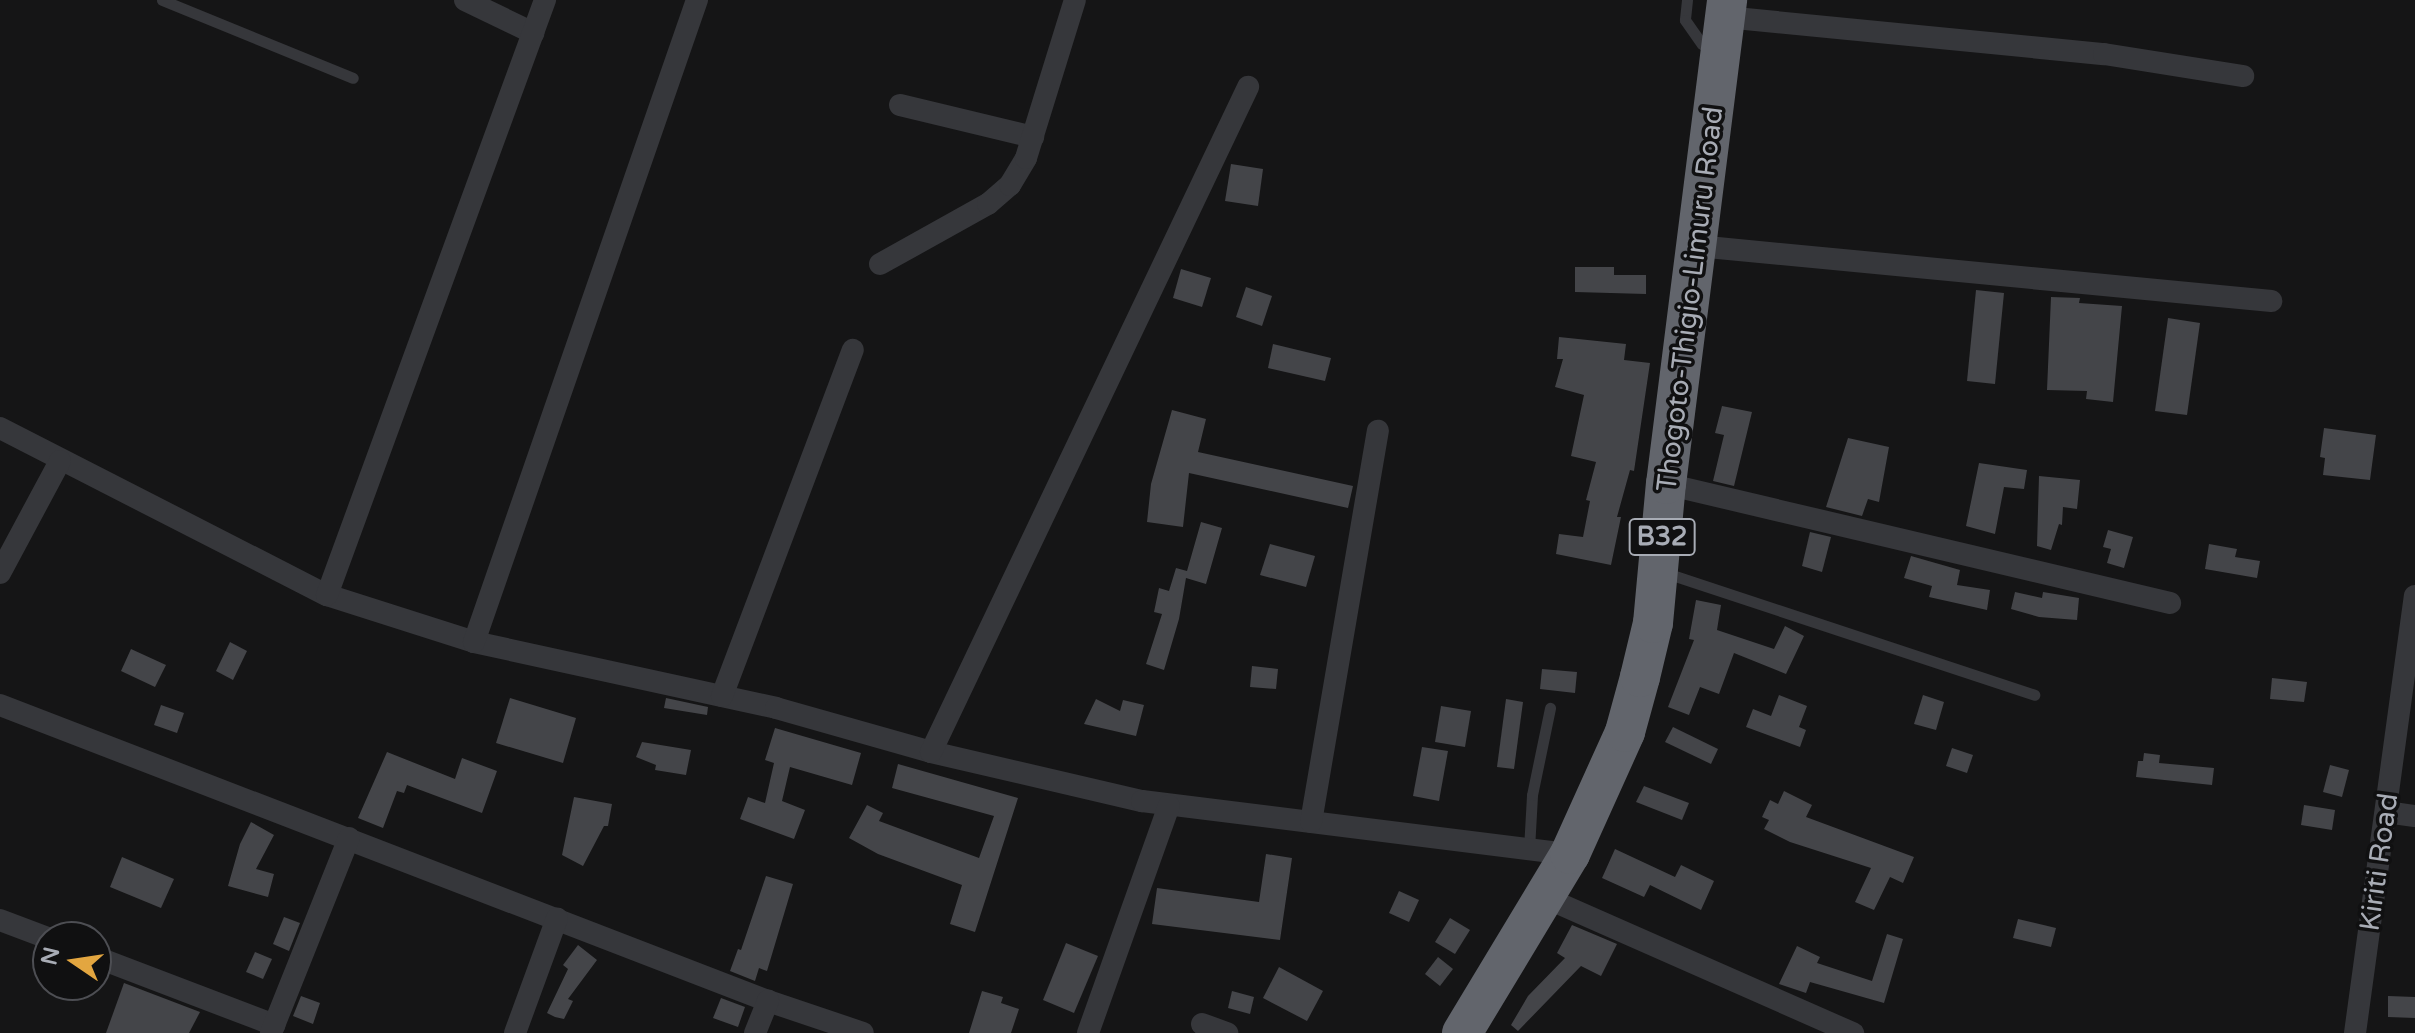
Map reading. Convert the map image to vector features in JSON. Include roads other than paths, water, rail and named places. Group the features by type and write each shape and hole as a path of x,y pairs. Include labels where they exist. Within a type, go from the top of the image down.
{"highway":[{"name":"Thogoto-Thigio-Limuru Road","path":"1462,1033 1570,854 1625,732 1653,623 1666,484 1724,24"}],"street":[{"path":"465,0 533,33"},
{"path":"327,595 545,0"},
{"path":"474,642 697,0"},
{"path":"880,264 988,204 1010,185 1026,158 1075,0"},
{"path":"1724,24 2104,54 2243,76"},
{"path":"931,752 1248,87"},
{"path":"900,105 1033,137"},
{"path":"1697,246 2271,301"},
{"path":"722,696 853,350"},
{"path":"0,428 327,595 474,642 722,696 931,752 1169,806 1570,854"},
{"path":"1311,822 1378,431"},
{"path":"0,573 60,461"},
{"path":"1666,484 2170,603"},
{"name":"Kiriti Road","path":"2355,1033 2415,596"},
{"path":"0,705 768,1001 863,1033"},
{"path":"1088,1033 1169,806"},
{"path":"2386,812 2415,816"},
{"path":"112,964 272,1029 349,838"},
{"path":"1544,897 1853,1033"},
{"path":"515,1033 557,918"},
{"path":"0,920 32,932"},
{"path":"755,1033 768,1001"},
{"path":"1202,1024 1227,1033"}],"lane":[{"path":"162,0 353,78"},
{"path":"1687,0 1685,20 1702,44 1724,24"},
{"path":"1659,571 2034,695"},
{"path":"1529,849 1532,795 1550,708"}]}
